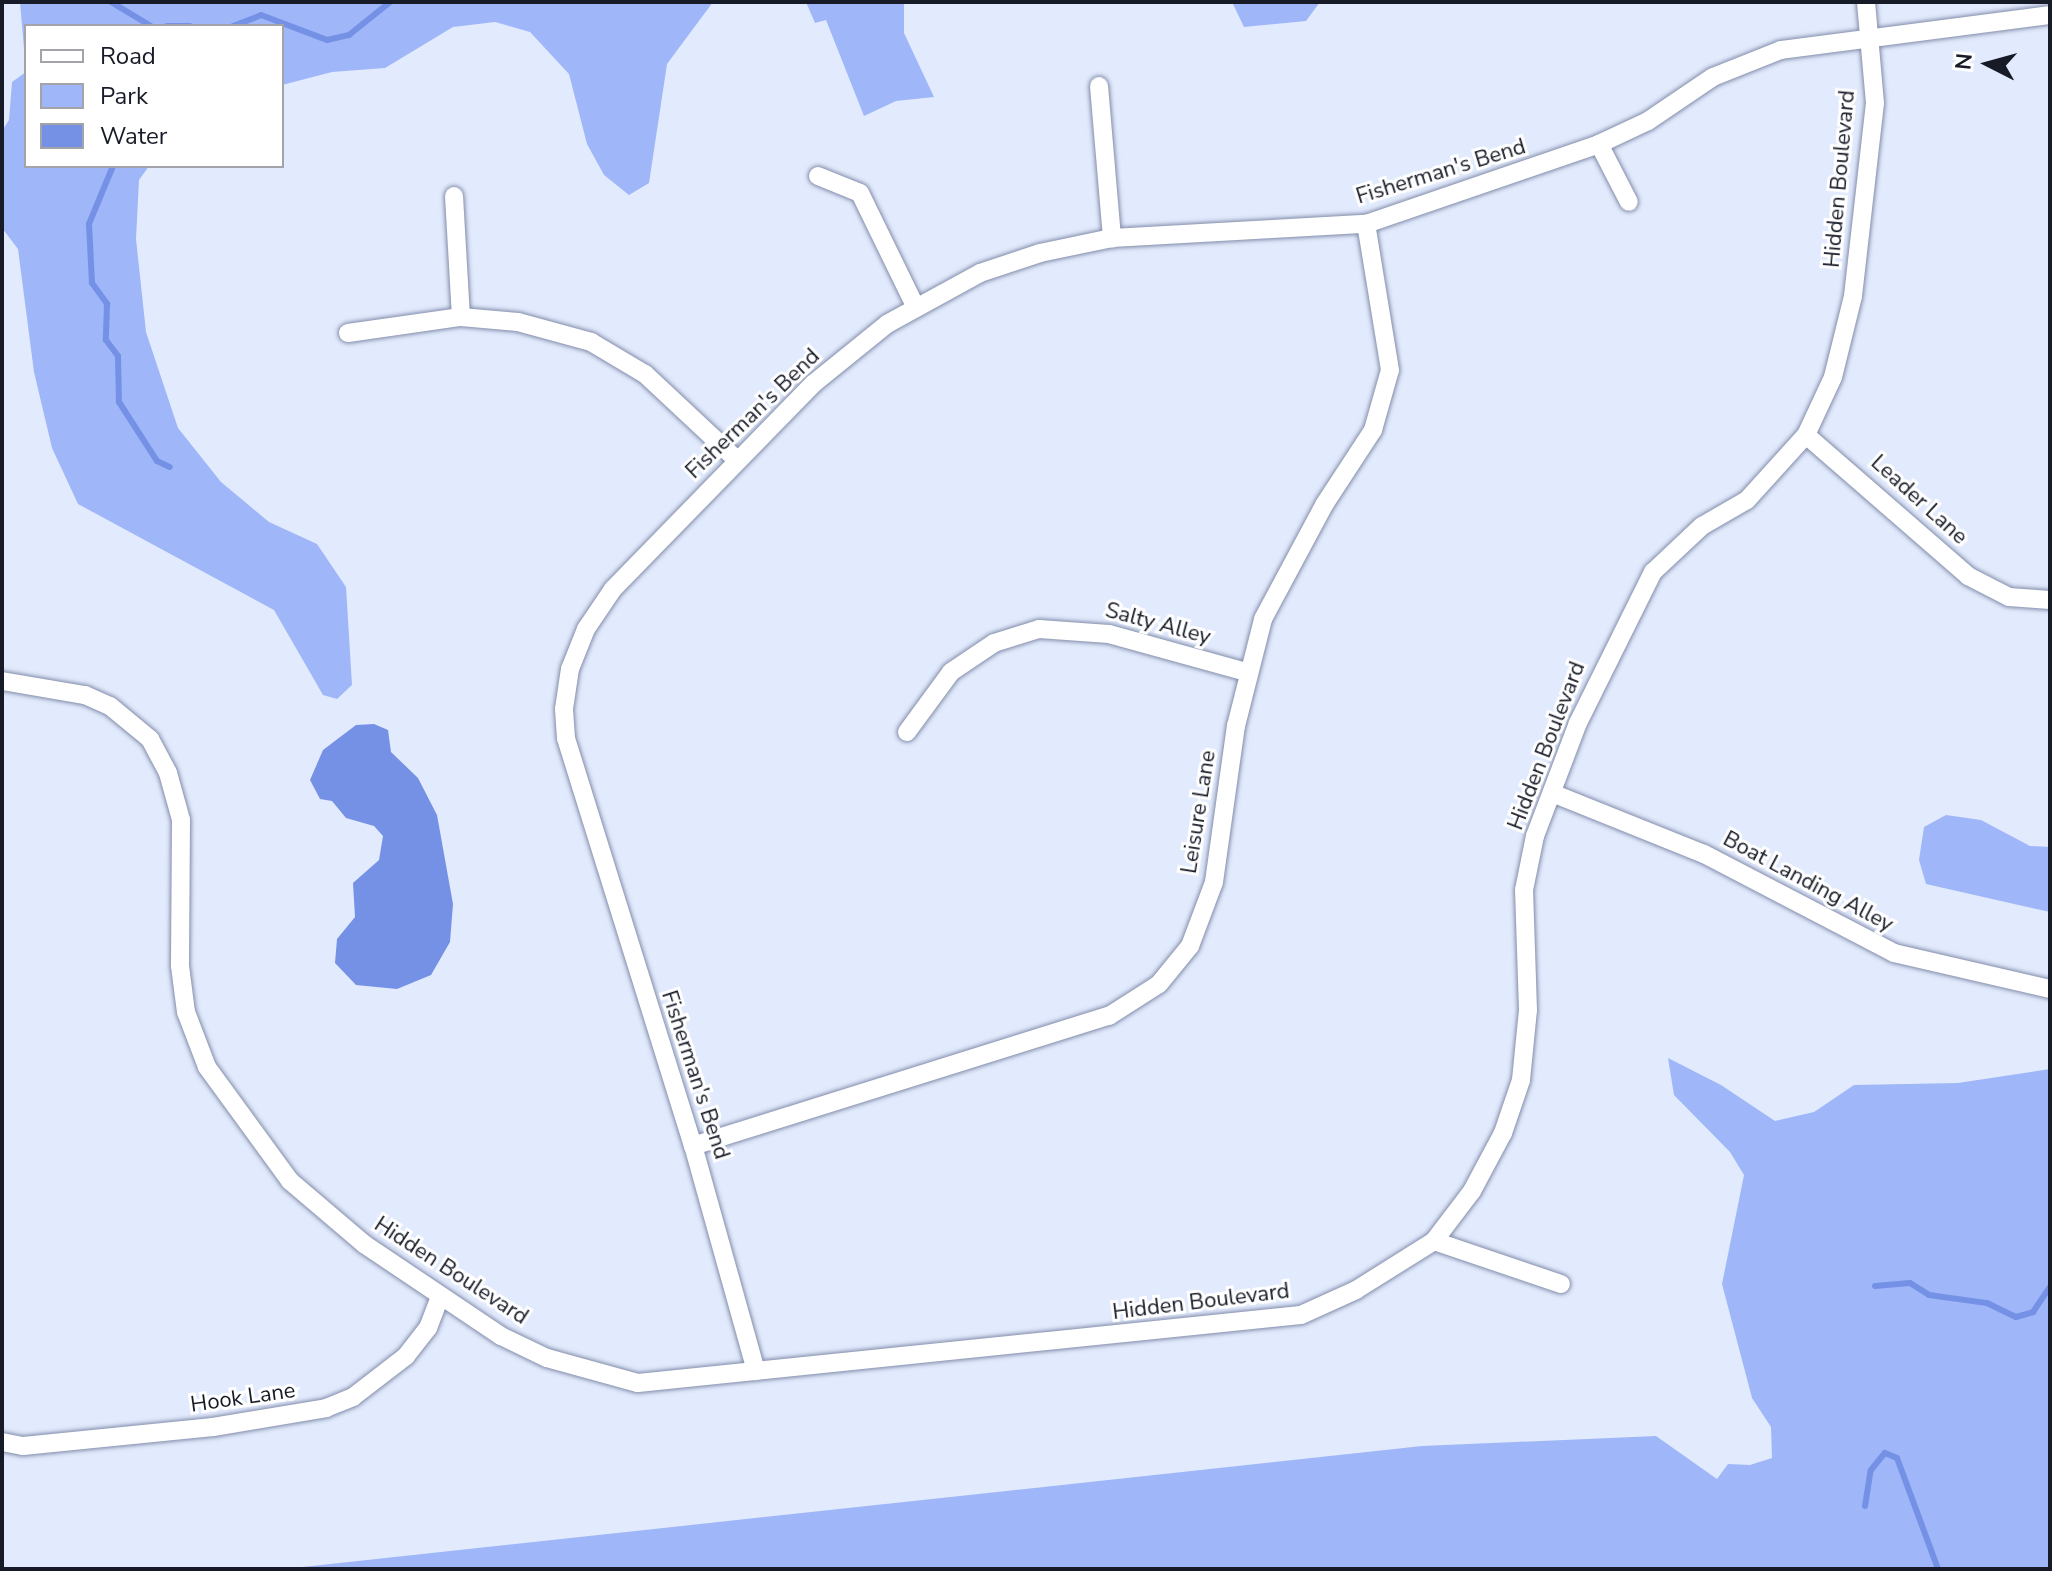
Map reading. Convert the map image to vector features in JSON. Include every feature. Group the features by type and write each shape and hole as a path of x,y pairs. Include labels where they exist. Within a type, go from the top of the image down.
{"street":[{"name":"Hidden Boulevard","path":"2,681 85,695 110,706 150,739 168,773 181,820 180,966 186,1012 207,1067 290,1181 364,1244 501,1336 591,1373 638,1383 1301,1315 1356,1290 1434,1241 1472,1191 1503,1133 1521,1080 1528,1010 1524,890 1535,836 1610,651 1653,572 1702,526 1747,500 1806,435 1833,377 1853,296 1875,103 1866,2"},
{"name":"Fisherman's Bend","path":"756,1371 693,1146 574,775 564,709 580,642 606,599 813,384 915,306 995,268 1112,238 1366,224 1599,144 1648,121 1713,77 1781,50 2050,15"},
{"path":"1099,86 1112,238"},
{"path":"1599,144 1629,202"},
{"path":"818,176 860,193 915,306"},
{"path":"454,196 461,317"},
{"name":"Leisure Lane","path":"693,1146 1109,1016 1159,984 1190,946 1214,882 1246,672 1269,608 1324,505 1373,430 1390,370 1366,224"},
{"path":"348,333 461,317 518,322 591,342 645,374 738,461"},
{"name":"Leader Lane","path":"1806,435 1968,576 2009,597 2050,600"},
{"name":"Salty Alley","path":"907,732 951,672 994,643 1039,629 1109,634 1246,672"},
{"name":"Boat Landing Alley","path":"1552,793 1704,854 1894,953 2050,989"},
{"path":"1434,1241 1561,1284"},
{"name":"Hook Lane","path":"2,1442 23,1446 224,1426 326,1408 353,1397 406,1356 428,1328 440,1296"}],"green space":[{"path":"20,2 713,2 667,64 649,183 629,195 604,175 587,144 569,74 530,32 495,22 453,27 385,68 332,72 284,84 284,24 24,24 24,49"},
{"path":"806,2 904,2 904,33 934,97 896,101 864,116 826,20 815,23"},
{"path":"1232,2 1320,2 1306,21 1244,27"},
{"path":"24,73 24,168 148,168 139,180 136,239 146,332 178,428 221,482 269,522 317,544 346,587 352,685 337,699 323,695 274,610 78,504 52,448 34,372 18,249 2,228 2,131 9,120 12,82"},
{"path":"1946,815 1981,820 2030,846 2050,847 2050,912 1926,884 1919,860 1924,827"},
{"path":"1668,1058 1721,1085 1775,1121 1814,1112 1854,1085 1958,1083 2050,1069 2050,1569 284,1569 1422,1446 1656,1436 1717,1479 1728,1464 1750,1465 1772,1458 1771,1427 1752,1398 1722,1284 1744,1175 1730,1152 1674,1095"}],"water":[{"path":"374,724 388,730 391,752 418,778 437,815 453,904 450,942 431,975 397,989 356,985 335,963 337,939 355,917 353,883 379,860 383,836 374,826 346,818 332,801 320,799 310,780 323,750 356,725"}],"waterway":[{"path":"111,2 148,24"},
{"path":"238,24 261,15 327,40 349,35 390,2"},
{"path":"112,168 89,224 92,283 107,304 106,340 118,356 119,402 157,461 170,467"},
{"path":"1875,1286 1910,1283 1929,1295 1987,1303 2016,1317 2033,1312 2050,1287"},
{"path":"1865,1506 1871,1470 1885,1453 1897,1458 1938,1569"}]}
